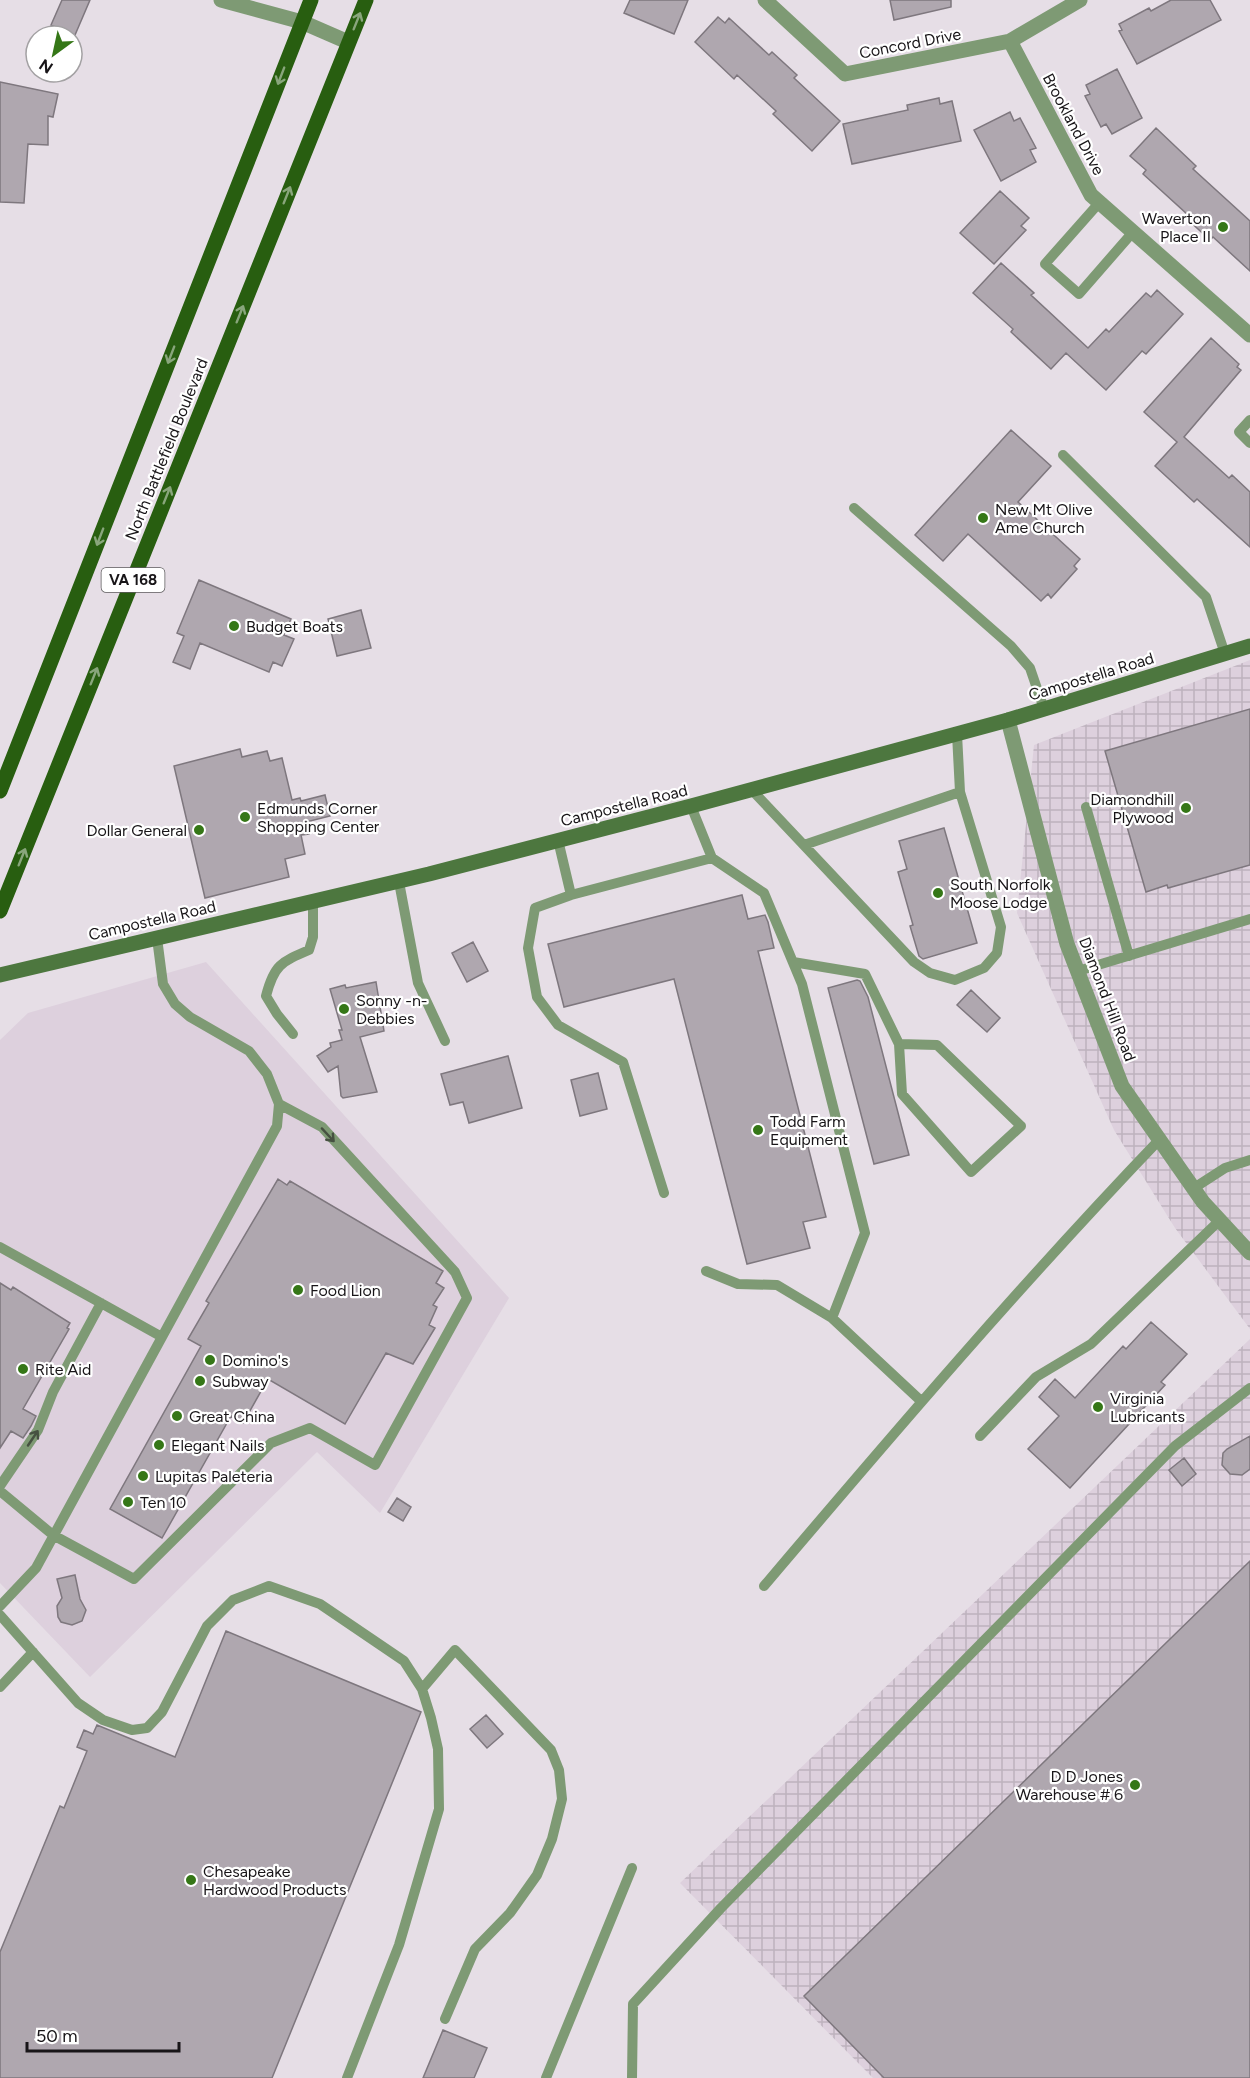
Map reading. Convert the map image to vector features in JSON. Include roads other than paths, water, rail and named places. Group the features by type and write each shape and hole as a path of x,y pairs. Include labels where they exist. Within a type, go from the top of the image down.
{"main road":[{"name":"North Battlefield Boulevard","path":"0,791 311,0"},
{"name":"North Battlefield Boulevard","path":"0,911 366,0"},
{"name":"Campostella Road","path":"0,975 399,882 692,806 1008,720 1250,646"}],"street":[{"path":"221,0 302,22 348,42"},
{"name":"Concord Drive","path":"765,0 844,74 1010,41 1080,0"},
{"name":"Brookland Drive","path":"1010,41 1091,195 1250,335"},
{"name":"Diamond Hill Road","path":"1008,720 1067,944 1122,1086 1194,1188 1250,1253"}],"lane":[{"path":"1099,203 1045,264 1079,294 1133,232"},
{"path":"1250,420 1239,432 1250,443"},
{"path":"1063,455 1206,597 1225,654"},
{"path":"854,508 1011,646 1030,668 1044,709"},
{"path":"751,789 914,962 930,973 955,980 984,968 997,953 1001,927 960,792 957,734"},
{"path":"804,845 960,792"},
{"path":"692,806 712,858 764,893 802,984 865,1233 832,1318"},
{"path":"1086,807 1130,956"},
{"path":"558,840 570,895"},
{"path":"664,1193 623,1062 558,1025 537,998 528,948 535,908 570,895 712,858"},
{"path":"399,882 418,983 445,1041"},
{"path":"293,1034 266,996 271,976 278,968 286,960 309,950 313,937 313,901"},
{"path":"1078,971 1250,919"},
{"path":"0,1606 36,1568 277,1126 279,1104 267,1074 249,1050 190,1017 175,1004 164,984 157,938"},
{"path":"793,962 866,974 899,1044 902,1094 971,1172 1020,1126 937,1045 899,1044"},
{"path":"101,1304 52,1392 38,1430 0,1488 54,1535 134,1579 272,1443 310,1428 375,1465 467,1299 455,1272 322,1127 279,1104"},
{"path":"764,1586 921,1401 1072,1231 1160,1139"},
{"path":"1194,1188 1225,1168 1250,1161"},
{"path":"980,1437 1036,1377 1092,1344 1220,1220"},
{"path":"0,1247 162,1337"},
{"path":"706,1271 738,1284 777,1284 832,1318 921,1401"},
{"path":"632,2078 633,2004 729,1900 1175,1446 1250,1388"},
{"path":"0,1615 78,1703 103,1719 132,1730 147,1728 162,1712 207,1626 233,1600 269,1586 320,1604 404,1661 422,1689 438,1749 439,1809 399,1946 347,2078"},
{"path":"422,1689 455,1650 551,1750 559,1770 562,1799 552,1839 537,1875 510,1913 475,1949 445,2019"},
{"path":"0,1688 33,1652"},
{"path":"546,2078 632,1868"}],"place":[{"name":"Waverton Place II","path":"1223,227"},
{"name":"New Mt Olive Ame Church","path":"983,518"},
{"name":"Budget Boats","path":"234,626"},
{"name":"Diamondhill Plywood","path":"1186,808"},
{"name":"Edmunds Corner Shopping Center","path":"245,817"},
{"name":"Dollar General","path":"199,830"},
{"name":"South Norfolk Moose Lodge","path":"938,893"},
{"name":"Sonny -n- Debbies","path":"344,1009"},
{"name":"Todd Farm Equipment","path":"758,1130"},
{"name":"Food Lion","path":"298,1290"},
{"name":"Domino's","path":"210,1360"},
{"name":"Rite Aid","path":"23,1369"},
{"name":"Subway","path":"200,1381"},
{"name":"Virginia Lubricants","path":"1098,1407"},
{"name":"Great China","path":"177,1416"},
{"name":"Elegant Nails","path":"159,1445"},
{"name":"Lupitas Paleteria","path":"143,1476"},
{"name":"Ten 10","path":"128,1502"},
{"name":"D D Jones Warehouse # 6","path":"1135,1785"},
{"name":"Chesapeake Hardwood Products","path":"191,1880"}]}
